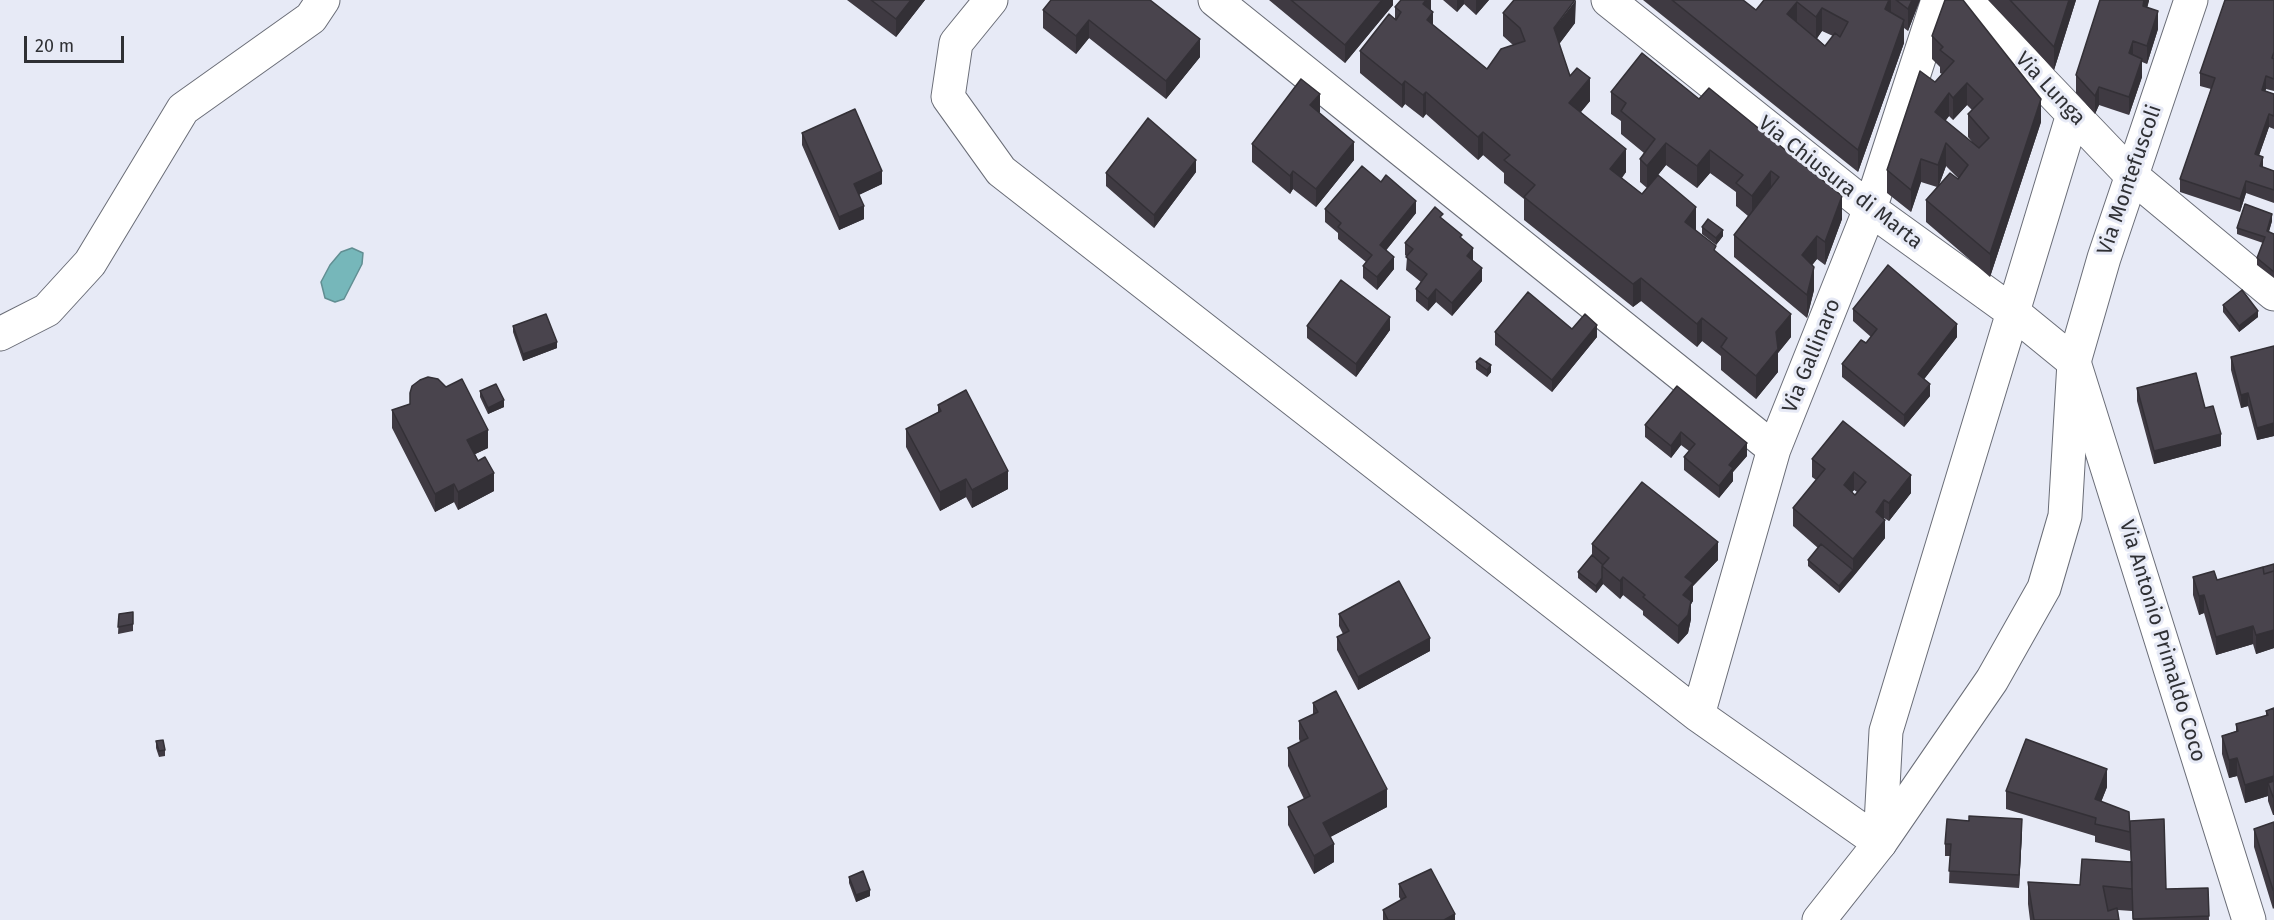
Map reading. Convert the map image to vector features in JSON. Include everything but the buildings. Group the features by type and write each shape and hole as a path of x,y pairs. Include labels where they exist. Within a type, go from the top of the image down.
{"street":[{"path":"0,334 47,309 90,263 183,110 311,18 323,0"},
{"path":"992,0 956,42 948,97 1001,171 1698,715 1880,843"},
{"path":"1215,0 1774,449"},
{"name":"Via Chiusura di Marta","path":"1608,0 1870,209 2013,313 2074,362"},
{"name":"Via Gallinaro","path":"1698,715 1774,449 1870,209 1938,0"},
{"name":"Via Lunga","path":"1970,0 2132,176 2274,294"},
{"name":"Via Montefuscoli","path":"1819,920 1880,843 1992,680 2044,588 2065,516 2074,362 2104,258 2191,0"},
{"path":"1880,843 1886,731 2073,114"},
{"name":"Via Antonio Primaldo Coco","path":"2074,362 2249,920"}],"water":[{"path":"352,248 363,253 362,264 344,299 335,302 325,298 321,282 330,265 341,252"}]}
